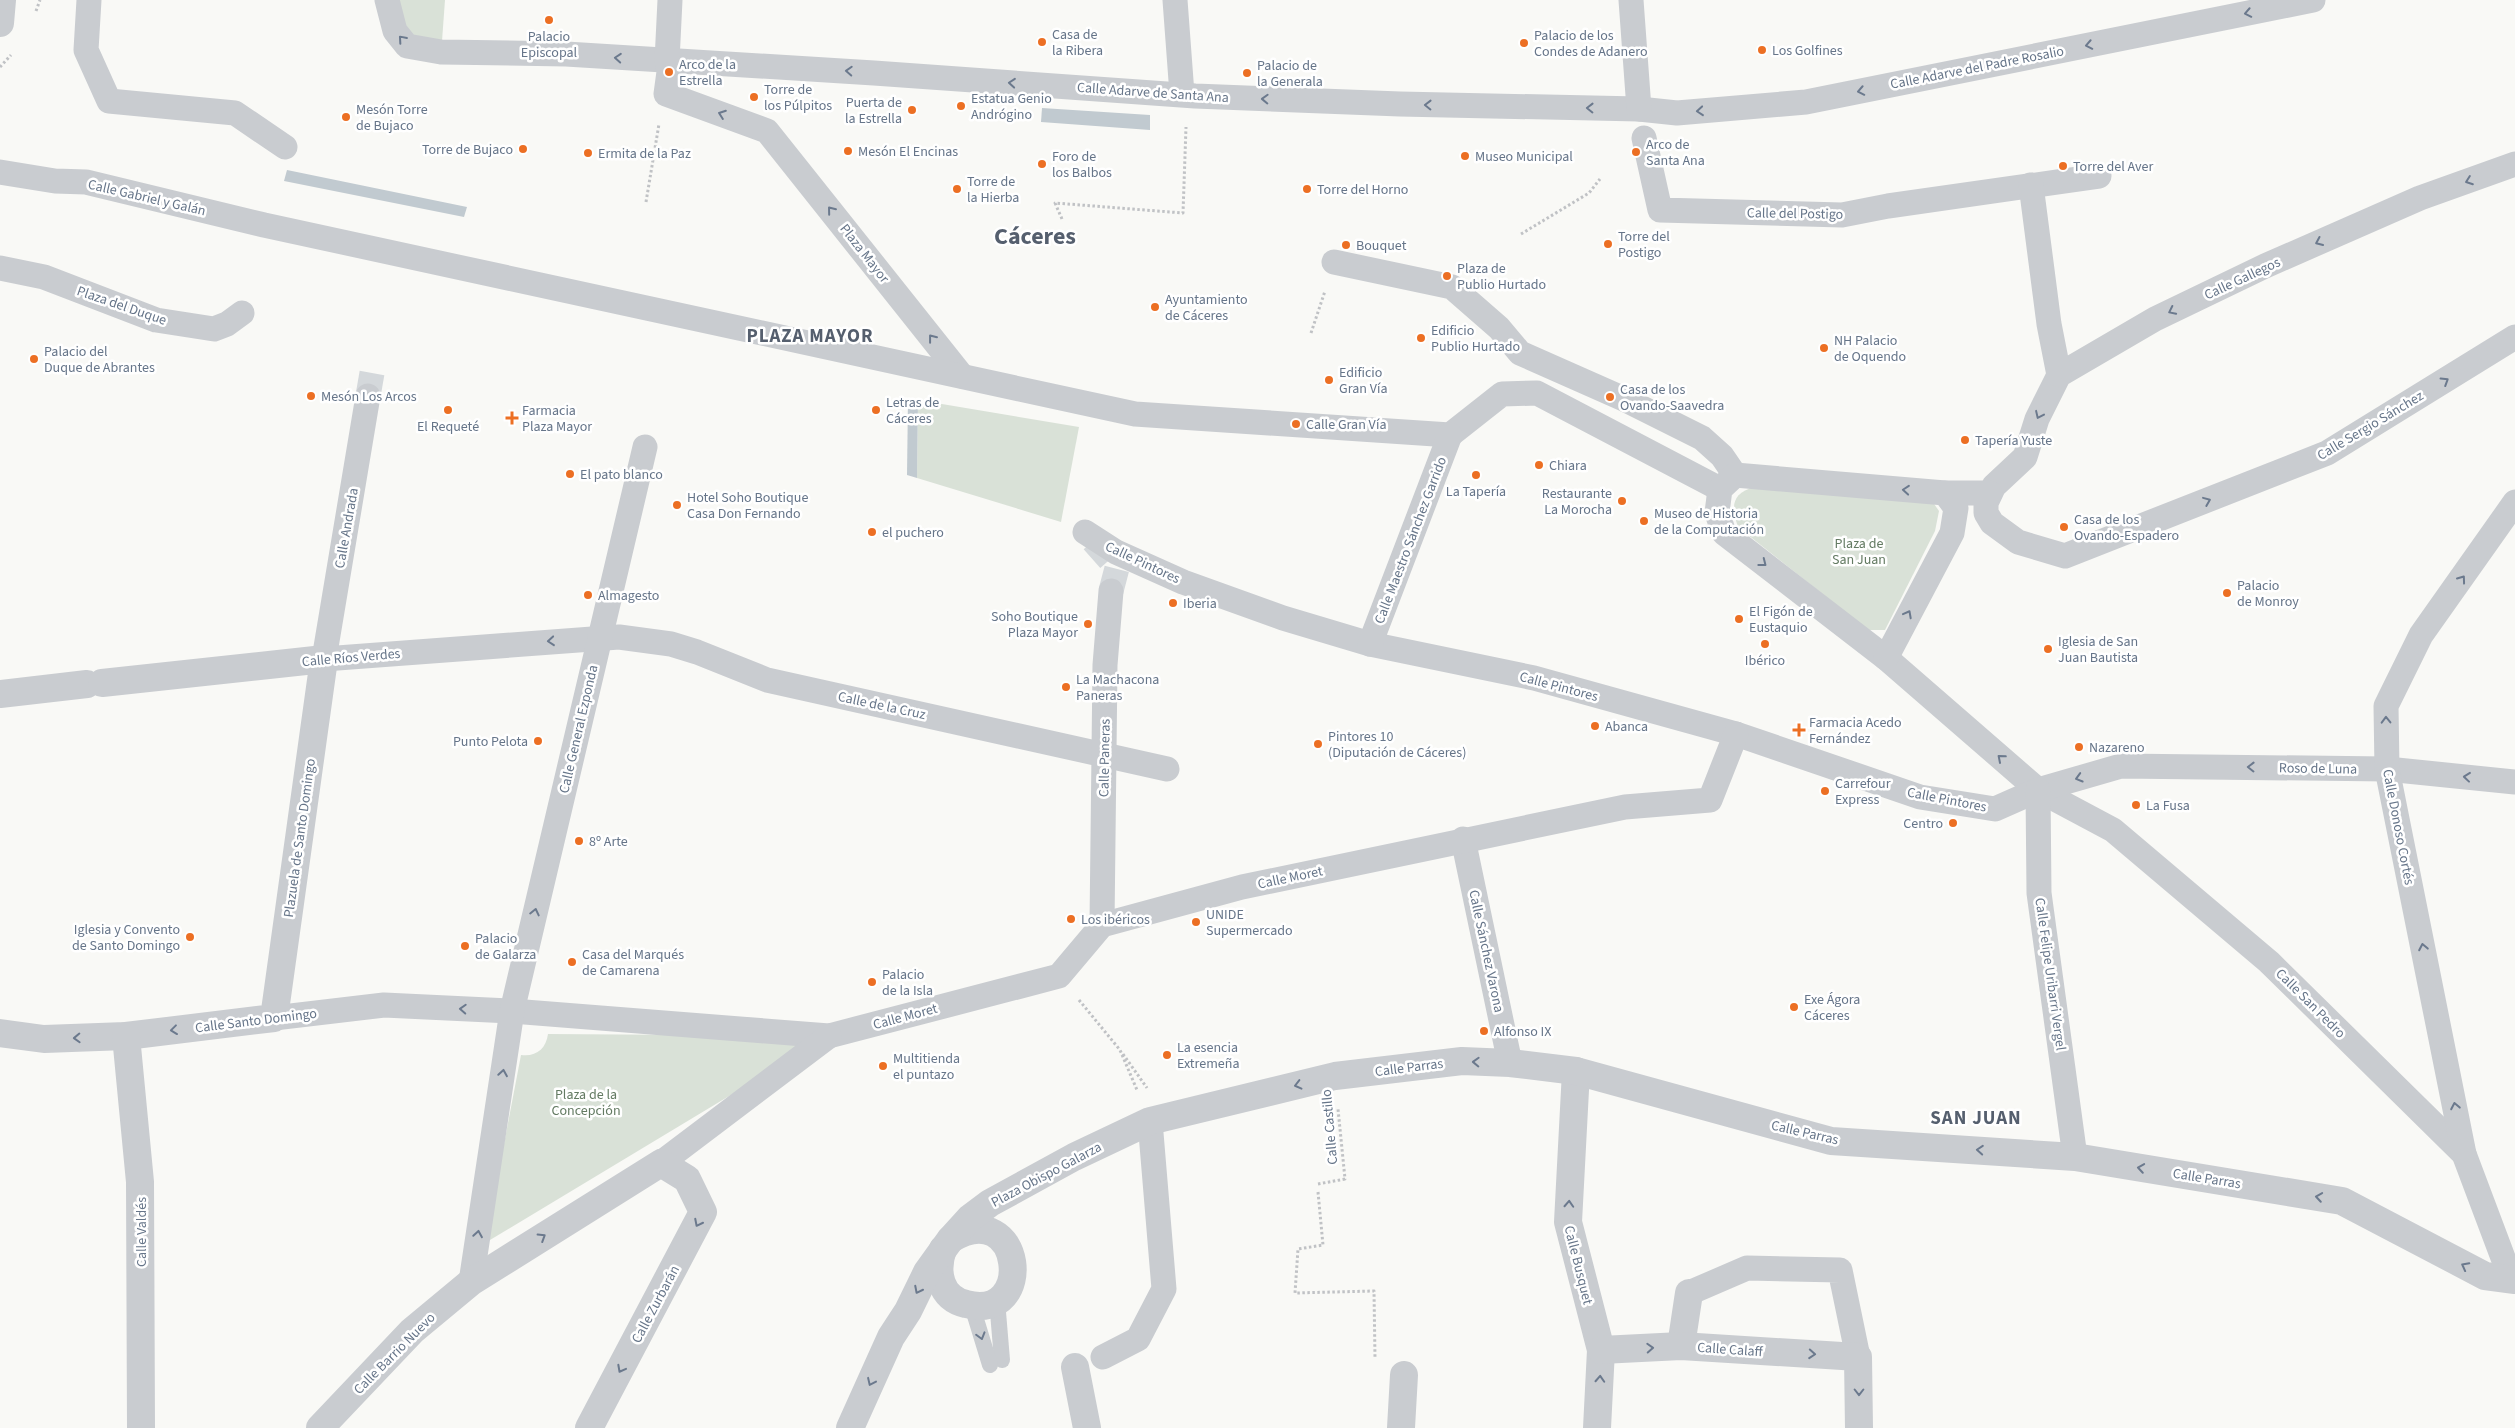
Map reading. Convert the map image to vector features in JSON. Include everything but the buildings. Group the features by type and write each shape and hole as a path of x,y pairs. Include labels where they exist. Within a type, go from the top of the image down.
{"street":[{"path":"0,23 2,0"},
{"path":"89,0 86,50 109,101 234,112 285,148"},
{"name":"Calle Adarve de Santa Ana","path":"387,0 394,31 407,46 441,52 566,54 1182,94 1400,104 1639,109"},
{"path":"666,94 669,72 667,61 670,0"},
{"path":"1175,0 1182,94"},
{"path":"1631,0 1639,109"},
{"name":"Calle Adarve del Padre Rosalio","path":"1639,109 1677,113 1806,102 2313,0"},
{"name":"Plaza Mayor","path":"666,94 767,131 962,376"},
{"name":"Calle del Postigo","path":"1644,138 1660,210 1842,215 1888,206 2099,176"},
{"name":"Calle Gallegos","path":"2059,376 2155,319 2265,266 2420,198 2515,164"},
{"name":"Calle Gabriel y Galán","path":"0,172 55,181 86,182 264,225 1135,414 1450,435"},
{"path":"1992,524 1986,512 1990,493 2025,457 2037,419 2059,376 2049,324 2031,185"},
{"path":"1334,262 1452,286 1501,331 1520,353 1624,399 1702,438 1722,456 1728,482 1717,513 1724,533 1886,658 2038,790"},
{"name":"Plaza del Duque","path":"0,268 44,277 165,322 214,329 227,324 242,313"},
{"name":"Calle Sergio Sánchez","path":"1992,524 2018,542 2065,556 2327,453 2515,337"},
{"path":"1450,435 1502,394 1537,393 1728,482 1945,493 1990,493"},
{"name":"Calle Andrada","path":"324,659 368,396"},
{"name":"Calle Maestro Sánchez Garrido","path":"1370,644 1450,435"},
{"name":"Calle General Ezponda","path":"512,1011 645,447"},
{"path":"1886,658 1952,533 1956,508 1945,493"},
{"name":"Calle Donoso Cortés","path":"2464,1154 2387,769 2386,706 2421,635 2515,502"},
{"path":"1952,533 1961,525 1977,522 1992,524"},
{"name":"Calle Pintores","path":"1085,532 1116,552 1218,596 1370,644 1534,678 1736,734 1920,796 1995,809 2038,790 2120,766"},
{"name":"Calle Paneras","path":"1102,925 1105,666 1111,590"},
{"name":"Calle Ríos Verdes","path":"0,694 324,659 600,637"},
{"name":"Calle de la Cruz","path":"600,637 619,637 671,644 697,652 767,680 1167,769"},
{"name":"Plazuela de Santo Domingo","path":"274,1018 324,659"},
{"name":"Calle Moret","path":"1102,925 1242,887 1463,839 1625,807 1710,800 1736,734"},
{"name":"Roso de Luna","path":"2120,766 2387,769 2515,782"},
{"name":"Calle San Pedro","path":"2038,790 2113,830 2269,962 2464,1154 2514,1277"},
{"name":"Calle Felipe Uribarri Vergel","path":"2038,790 2039,893 2075,1157"},
{"name":"Calle Sánchez Varona","path":"1463,839 1510,1063"},
{"path":"1059,976 1102,925"},
{"name":"Calle Moret","path":"829,1036 1059,976"},
{"name":"Calle Santo Domingo","path":"0,1033 44,1039 126,1036 384,1005 512,1011"},
{"path":"471,1282 512,1011 829,1036"},
{"name":"Calle Valdés","path":"126,1036 140,1182 141,1428"},
{"path":"471,1282 661,1163 829,1036"},
{"name":"Calle Parras","path":"1159,1119 1335,1076 1462,1061 1510,1063 1576,1071 1831,1141 2075,1157 2342,1201 2485,1276 2514,1277"},
{"name":"Calle Busquet","path":"1576,1071 1568,1222 1601,1350 1597,1428"},
{"path":"1103,1357 1138,1339 1164,1289 1159,1119"},
{"name":"Plaza Obispo Galarza","path":"850,1428 891,1338 908,1311 927,1272 970,1218 990,1203 1074,1156 1159,1119"},
{"name":"Calle Zurbarán","path":"589,1428 703,1212 687,1179 661,1163"},
{"path":"973,1230 986,1231 997,1236 1012,1255 1013,1280 1006,1291 985,1303 960,1303 950,1296 942,1286 939,1268 947,1245 961,1233 973,1230"},
{"path":"1680,1346 1690,1294 1747,1268 1840,1270 1858,1357 1859,1428"},
{"name":"Calle Barrio Nuevo","path":"320,1428 412,1331 471,1282"},
{"name":"Calle Calaff","path":"1601,1350 1680,1346 1858,1357"},
{"path":"1075,1368 1087,1428"},
{"path":"1401,1428 1404,1375"}],"lane":[{"path":"985,1303 996,1362 985,1303"}],"path":[{"path":"646,202 666,94"},
{"path":"1062,220 1055,203 1183,213 1185,142"},
{"path":"1521,234 1589,193 1600,179"},
{"path":"1310,333 1334,262"},
{"path":"1059,976 1120,1050 1159,1119"},
{"path":"1120,1050 1159,1119"},
{"name":"Calle Castillo","path":"1318,1184 1345,1178 1335,1076"},
{"path":"1318,1192 1323,1245 1298,1249 1295,1293 1374,1291 1376,1375 1404,1375"}],"green space":[{"path":"387,0 445,0 442,41 413,35"},
{"path":"918,400 1079,427 1061,522 917,478"},
{"name":"Plaza de San Juan","path":"1755,487 1932,501 1939,511 1935,531 1885,630 1868,630 1738,527 1734,513 1737,497 1741,493"},
{"name":"Plaza de la Concepción","path":"548,1034 829,1036 485,1243 521,1055 531,1055 543,1048"}],"shaded area":[{"path":"1042,108 1150,115 1150,130 1041,122"},
{"path":"287,170 467,207 464,217 284,181"},
{"path":"908,399 918,400 917,478 907,475"}],"tunnel":[{"path":"368,396 372,373"},
{"path":"1093,541 1117,568 1111,591"}],"place":[{"name":"Palacio Episcopal","path":"549,20"},
{"name":"Casa de la Ribera","path":"1042,42"},
{"name":"Palacio de los Condes de Adanero","path":"1524,43"},
{"name":"Los Golfines","path":"1762,50"},
{"name":"Arco de la Estrella","path":"669,72"},
{"name":"Palacio de la Generala","path":"1247,73"},
{"name":"Torre de los Púlpitos","path":"754,97"},
{"name":"Estatua Genio Andrógino","path":"961,106"},
{"name":"Puerta de la Estrella","path":"912,110"},
{"name":"Mesón Torre de Bujaco","path":"346,117"},
{"name":"Torre de Bujaco","path":"523,149"},
{"name":"Mesón El Encinas","path":"848,151"},
{"name":"Arco de Santa Ana","path":"1636,152"},
{"name":"Ermita de la Paz","path":"588,153"},
{"name":"Museo Municipal","path":"1465,156"},
{"name":"Foro de los Balbos","path":"1042,164"},
{"name":"Torre del Aver","path":"2063,166"},
{"name":"Torre de la Hierba","path":"957,189"},
{"name":"Torre del Horno","path":"1307,189"},
{"name":"Torre del Postigo","path":"1608,244"},
{"name":"Bouquet","path":"1346,245"},
{"name":"Plaza de Publio Hurtado","path":"1447,276"},
{"name":"Ayuntamiento de Cáceres","path":"1155,307"},
{"name":"Edificio Publio Hurtado","path":"1421,338"},
{"name":"NH Palacio de Oquendo","path":"1824,348"},
{"name":"Palacio del Duque de Abrantes","path":"34,359"},
{"name":"Edificio Gran Vía","path":"1329,380"},
{"name":"Mesón Los Arcos","path":"311,396"},
{"name":"Casa de los Ovando-Saavedra","path":"1610,397"},
{"name":"El Requeté","path":"448,410"},
{"name":"Letras de Cáceres","path":"876,410"},
{"name":"Farmacia Plaza Mayor","path":"512,418"},
{"name":"Calle Gran Vía","path":"1296,424"},
{"name":"Tapería Yuste","path":"1965,440"},
{"name":"Chiara","path":"1539,465"},
{"name":"El pato blanco","path":"570,474"},
{"name":"La Tapería","path":"1476,475"},
{"name":"Restaurante La Morocha","path":"1622,501"},
{"name":"Hotel Soho Boutique Casa Don Fernando","path":"677,505"},
{"name":"Museo de Historia de la Computación","path":"1644,521"},
{"name":"Casa de los Ovando-Espadero","path":"2064,527"},
{"name":"el puchero","path":"872,532"},
{"name":"Palacio de Monroy","path":"2227,593"},
{"name":"Almagesto","path":"588,595"},
{"name":"Iberia","path":"1173,603"},
{"name":"El Figón de Eustaquio","path":"1739,619"},
{"name":"Soho Boutique Plaza Mayor","path":"1088,624"},
{"name":"Ibérico","path":"1765,644"},
{"name":"Iglesia de San Juan Bautista","path":"2048,649"},
{"name":"La Machacona Paneras","path":"1066,687"},
{"name":"Abanca","path":"1595,726"},
{"name":"Farmacia Acedo Fernández","path":"1799,730"},
{"name":"Punto Pelota","path":"538,741"},
{"name":"Pintores 10 (Diputación de Cáceres)","path":"1318,744"},
{"name":"Nazareno","path":"2079,747"},
{"name":"Carrefour Express","path":"1825,791"},
{"name":"La Fusa","path":"2136,805"},
{"name":"Centro","path":"1953,823"},
{"name":"8º Arte","path":"579,841"},
{"name":"Los ibéricos","path":"1071,919"},
{"name":"UNIDE Supermercado","path":"1196,922"},
{"name":"Iglesia y Convento de Santo Domingo","path":"190,937"},
{"name":"Palacio de Galarza","path":"465,946"},
{"name":"Casa del Marqués de Camarena","path":"572,962"},
{"name":"Palacio de la Isla","path":"872,982"},
{"name":"Exe Ágora Cáceres","path":"1794,1007"},
{"name":"Alfonso IX","path":"1484,1031"},
{"name":"La esencia Extremeña","path":"1167,1055"},
{"name":"Multitienda el puntazo","path":"883,1066"}],"district":[{"name":"Cáceres","path":"1035,236"},
{"name":"PLAZA MAYOR","path":"810,335"},
{"name":"SAN JUAN","path":"1976,1117"}]}
